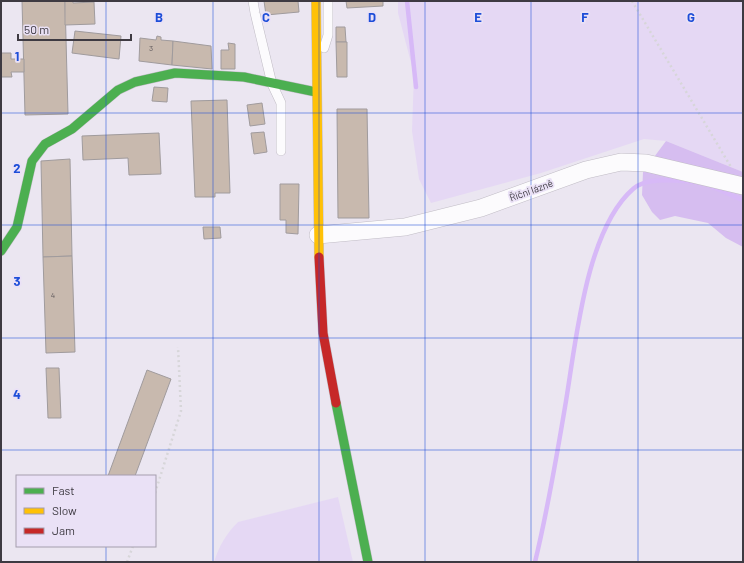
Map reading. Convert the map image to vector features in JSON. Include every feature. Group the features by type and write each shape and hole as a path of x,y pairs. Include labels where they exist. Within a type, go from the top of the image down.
{"main road":[{"path":"316,1 318,235 323,333 350,477 368,562"},
{"path":"1,251 17,227 32,161 45,144 72,129 118,90 134,82 175,73 244,77 316,92"}],"street":[{"name":"Říční lázně","path":"318,235 413,225 481,208 586,170 621,162 646,163 743,186"}],"lane":[{"path":"253,1 272,84 280,103 281,151"},
{"path":"306,1 316,72"},
{"path":"316,72 328,35 328,1"}],"path":[{"path":"632,1 743,186"},
{"path":"156,491 181,411 178,347"},
{"path":"127,562 133,547"}],"shaded area":[{"path":"398,1 743,1 743,172 666,141 644,139 541,173 431,203 419,179 412,131 414,74 398,13"},
{"path":"666,141 743,172 743,247 726,238 708,223 675,216 660,220 652,212 642,195 643,172"},
{"path":"338,497 353,562 214,562 223,540 238,522"}],"building":[{"path":"22,1 65,1 68,114 25,115"},
{"path":"65,1 73,1 73,3 94,2 95,24 65,25"},
{"path":"264,1 298,1 299,12 266,15"},
{"path":"346,1 383,1 383,6 347,8"},
{"path":"336,27 345,27 346,42 336,42"},
{"path":"75,31 121,36 119,59 72,53"},
{"path":"157,36 161,37 161,40 173,41 172,65 139,61 140,38 156,40"},
{"path":"173,41 211,46 212,69 172,65"},
{"path":"336,42 347,42 347,77 337,77"},
{"path":"228,43 235,44 235,69 221,69 221,50 229,50"},
{"path":"1,53 11,53 11,59 24,59 24,72 11,72 12,77 1,77"},
{"path":"154,87 168,88 167,102 152,101"},
{"path":"227,100 230,193 215,193 215,197 195,197 191,101"},
{"path":"262,103 265,124 250,126 247,105"},
{"path":"337,109 367,109 369,218 338,218"},
{"path":"264,132 267,152 254,154 251,133"},
{"path":"159,133 161,174 129,175 128,158 83,160 82,136"},
{"path":"70,159 72,256 43,257 41,161"},
{"path":"280,184 299,184 298,234 286,233 286,220 280,220"},
{"path":"203,227 220,227 221,238 204,239"},
{"path":"72,256 75,352 46,353 43,257"},
{"path":"46,368 59,368 61,418 48,418"},
{"path":"147,370 171,379 135,475 108,475"}],"waterway":[{"path":"407,1 416,87"},
{"path":"535,562 556,462 579,318 594,258 604,231 617,207 633,189 639,185 646,182 663,180 695,182"},
{"path":"713,187 740,199"}],"traffic: fast":[{"path":"1,251 17,227 32,161 45,144 72,129 118,90 135,82 175,73 244,77 316,92"},
{"path":"336,403 368,562"}],"traffic: slow":[{"path":"316,1 319,257"}],"traffic: jam":[{"path":"319,257 323,333 336,403"}]}
